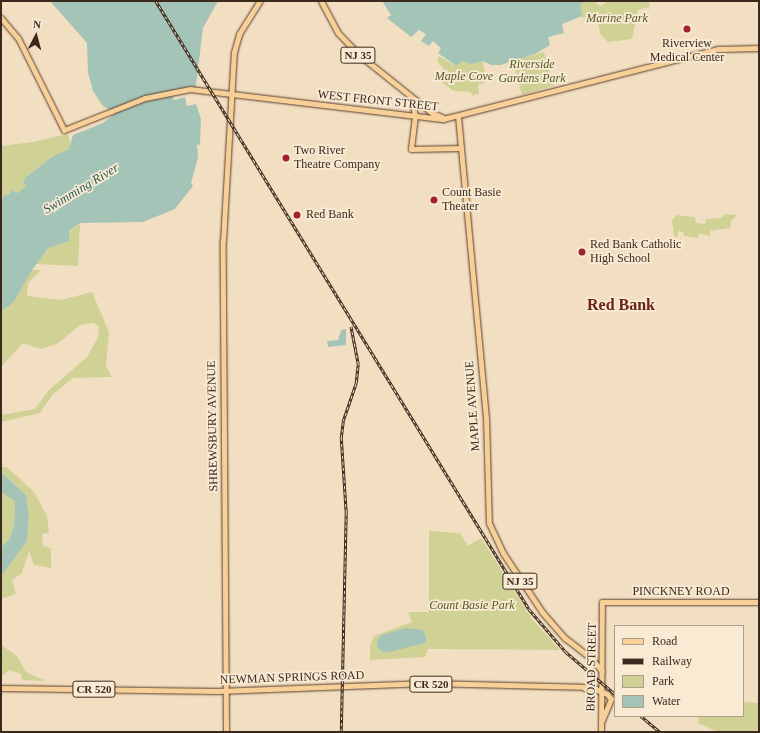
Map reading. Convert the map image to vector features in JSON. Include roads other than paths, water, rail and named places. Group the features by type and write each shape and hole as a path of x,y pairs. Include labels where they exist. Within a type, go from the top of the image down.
{"main road":[{"name":"SHREWSBURY AVENUE","path":"226,732 222,274 231,94 235,46 246,21 260,1"},
{"name":"NJ 35","path":"321,1 332,23 348,45 432,113 447,118"},
{"name":"WEST FRONT STREET","path":"1,18 18,38 64,130 152,96 193,89 415,116 447,118 718,49 759,48"},
{"path":"412,97 415,116 411,149 461,148"},
{"name":"MAPLE AVENUE","path":"458,116 486,418 489,523 503,553 539,609 564,638 591,658 602,671"},
{"name":"PINCKNEY ROAD","path":"602,602 759,602"},
{"name":"BROAD STREET","path":"601,732 602,602"},
{"name":"MAPLE AVENUE","path":"591,658 602,661"},
{"name":"NEWMAN SPRINGS ROAD","path":"1,688 226,691 427,683 583,687 601,691"},
{"path":"601,691 611,699 601,722"}],"water":[{"name":"Swimming River","path":"50,1 218,1 203,28 196,85 191,92 172,96 174,100 185,97 187,106 196,104 201,119 200,145 197,144 198,158 191,183 193,186 175,209 143,222 80,223 69,231 69,241 48,248 32,270 14,302 1,312 1,202 4,195 9,195 12,190 18,193 26,186 23,183 25,178 52,157 69,149 73,135 103,123 116,113 103,106 93,91 88,73 87,43"},
{"path":"382,1 585,1 580,5 582,16 562,24 564,33 548,37 550,45 535,54 501,65 491,65 483,61 470,64 463,61 456,66 438,53 441,48 433,41 429,46 421,41 426,34 419,30 411,37 387,18 391,15"},
{"path":"346,329 346,345 328,347 327,341 338,340 341,330"},
{"path":"1,472 26,495 29,516 27,541 1,577 1,547 9,540 14,526 15,501 1,492"},
{"path":"406,628 423,630 427,640 425,643 390,652 383,652 378,648 377,641 381,635"}],"railway":[{"path":"156,1 529,609 566,652 614,693"},
{"path":"341,732 346,513 341,438 343,421 356,383 358,364 351,327"},
{"path":"642,717 660,732"}],"place":[{"name":"Riverview Medical Center","path":"687,29"},
{"name":"Two River Theatre Company","path":"286,158"},
{"name":"Count Basie Theater","path":"434,200"},
{"name":"Red Bank","path":"297,215"},
{"name":"Red Bank Catholic High School","path":"582,252"}],"district":[{"name":"Red Bank","path":"621,305"}],"park label":[{"name":"Marine Park","path":"617,19"},
{"name":"Riverside Gardens Park","path":"532,72"},
{"name":"Maple Cove","path":"464,77"},
{"name":"Count Basie Park","path":"472,606"}]}
